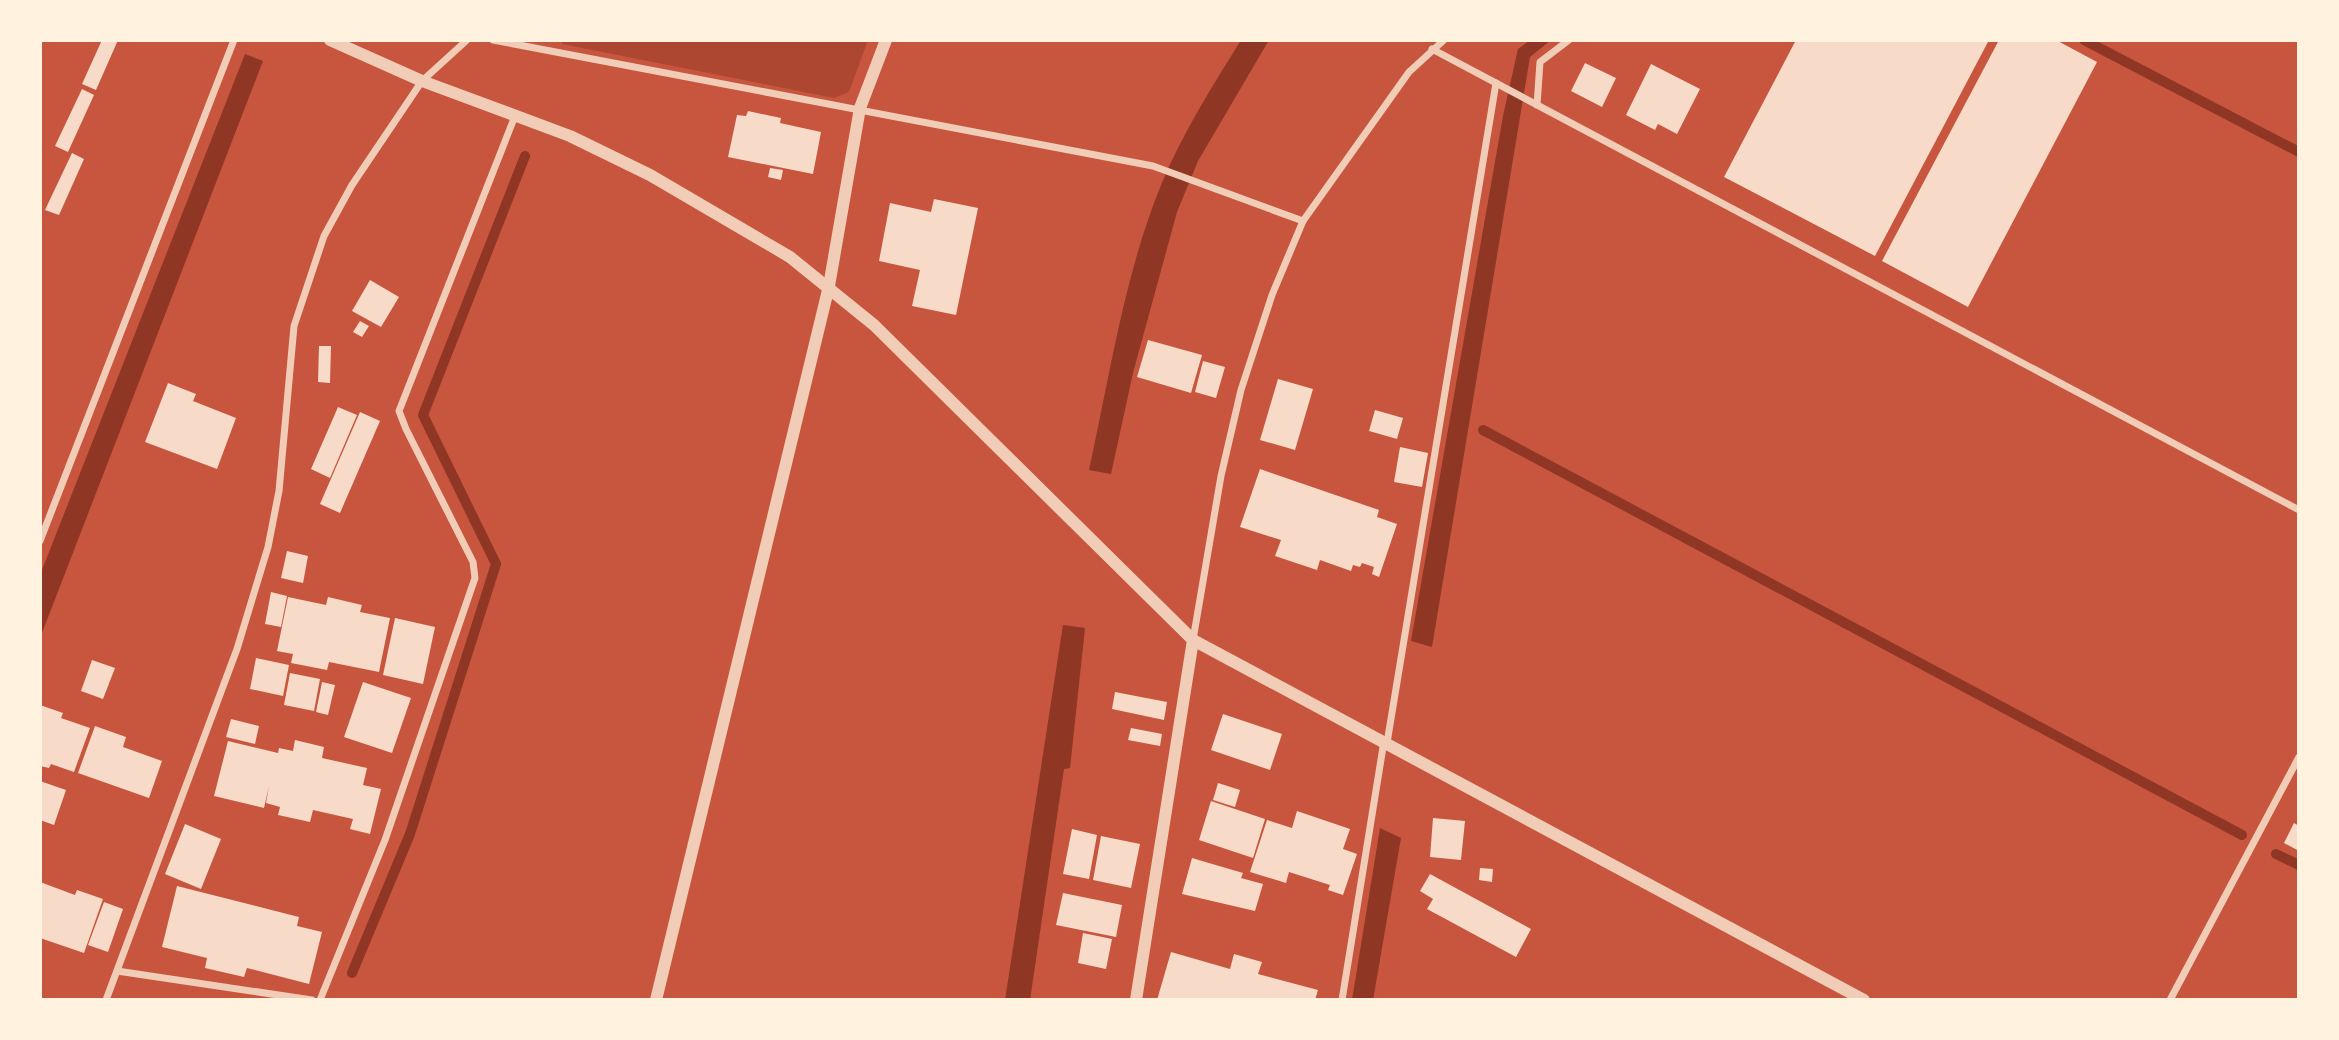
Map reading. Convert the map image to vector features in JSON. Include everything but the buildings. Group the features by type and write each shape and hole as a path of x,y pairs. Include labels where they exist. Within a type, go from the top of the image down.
{"street":[{"path":"40,541 234,40"},
{"path":"330,40 422,81 570,135 650,175 790,257 874,325 1193,640 1864,1000"},
{"path":"106,1000 237,649 268,547 279,492 294,326 324,236 352,185 422,81 467,40"},
{"path":"493,40 1153,166 1303,221"},
{"path":"656,1000 829,286 860,108 886,40"},
{"path":"1136,1000 1221,476 1241,390 1272,295 1303,221 1409,72 1444,40"},
{"path":"1537,106 1541,62 1569,40"},
{"path":"1432,49 2299,510"},
{"path":"1342,1000 1496,83"},
{"path":"320,1000 385,839 475,578 473,562 399,411 515,116"},
{"path":"2169,1000 2299,757"},
{"path":"117,971 312,1000"}],"shaded area":[{"path":"562,40 868,40 849,92 834,98 562,44"},
{"path":"1241,40 1269,40 1198,161 1177,212 1133,373 1111,474 1089,470 1127,290 1148,219 1178,147"},
{"path":"1530,40 1551,40 1530,57 1432,647 1411,641 1503,116 1518,49"},
{"path":"245,54 263,61 40,638 40,575"},
{"path":"1063,625 1085,628 1070,768 1064,769 1030,1000 1005,1000"},
{"path":"1380,828 1401,838 1373,1000 1352,1000"}],"waterway":[{"path":"2084,40 2299,152"},
{"path":"352,973 410,834 496,564 423,415 525,156"},
{"path":"1483,430 2242,835"},
{"path":"2276,854 2299,865"}]}
